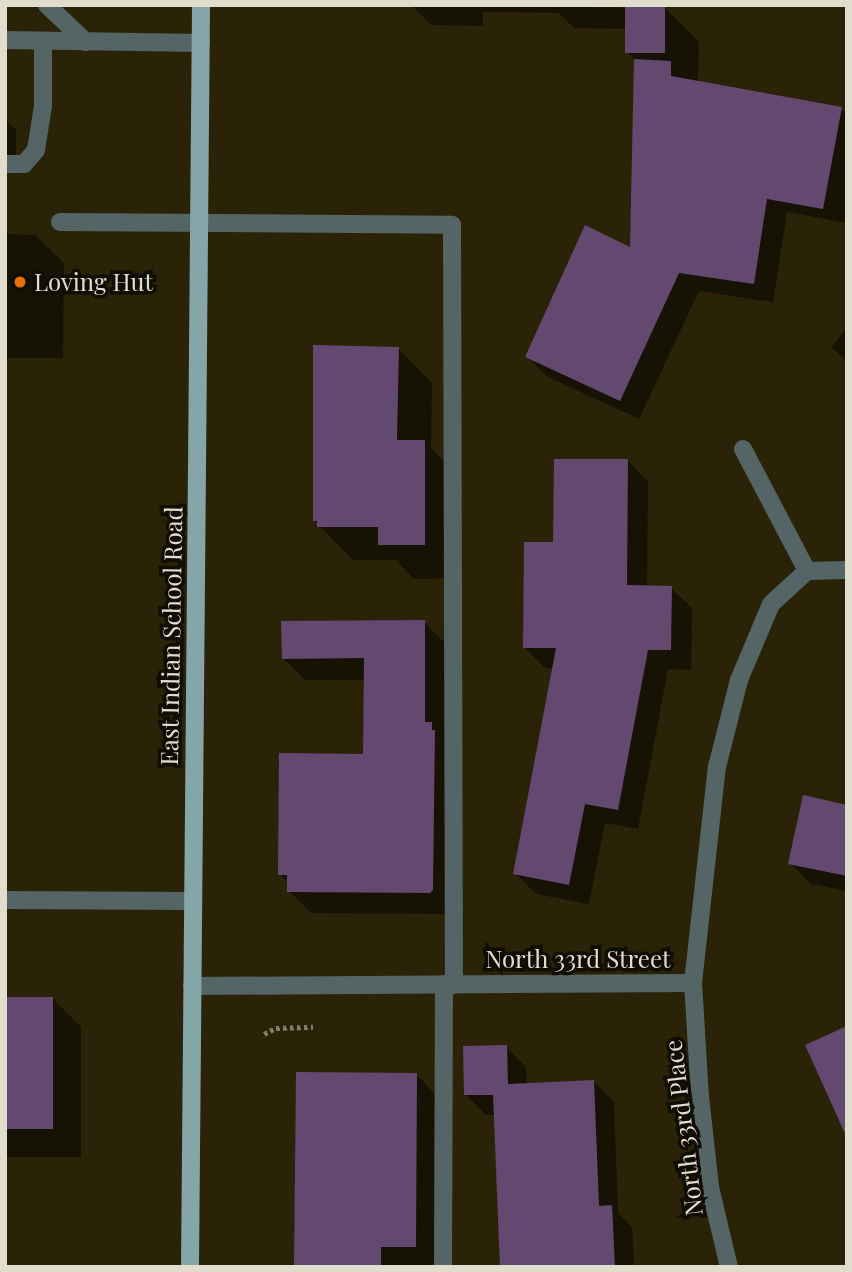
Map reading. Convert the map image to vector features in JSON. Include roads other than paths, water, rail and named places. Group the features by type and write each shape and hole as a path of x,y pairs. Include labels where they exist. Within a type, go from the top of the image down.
{"main road":[{"name":"East Indian School Road","path":"190,1267 201,5"}],"street":[{"path":"47,5 86,42"},
{"path":"5,40 201,43"},
{"path":"5,164 24,164 36,150 43,106 43,41"},
{"path":"60,222 452,225 449,984 443,1267"},
{"path":"743,449 807,571 847,570"},
{"name":"North 33rd Street","path":"192,986 693,984 718,767 738,680 771,604 807,571"},
{"path":"5,900 193,901"},
{"name":"North 33rd Place","path":"693,984 700,1097 710,1187 729,1267"}],"place":[{"name":"Loving Hut","path":"20,282"}]}
